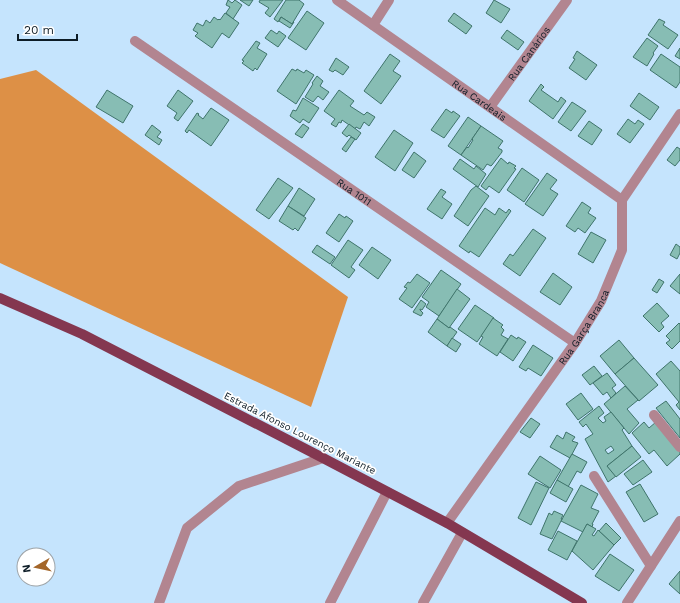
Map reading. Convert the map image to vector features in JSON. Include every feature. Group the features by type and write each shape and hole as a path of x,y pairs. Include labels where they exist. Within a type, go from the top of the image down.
{"main road":[{"name":"Estrada Afonso Lourenço Mariante","path":"0,298 82,334 323,458 447,523 582,603"}],"street":[{"name":"Rua Cardeais","path":"337,0 622,200"},
{"path":"373,25 389,0"},
{"name":"Rua Canários","path":"490,107 567,0"},
{"name":"Rua 1011","path":"134,41 575,343"},
{"path":"622,200 680,114"},
{"name":"Rua Garça Branca","path":"447,523 575,343 601,301 622,250 622,200"},
{"path":"654,415 680,447"},
{"path":"159,603 187,528 239,486 323,458"},
{"path":"594,476 651,566"},
{"path":"330,603 387,492"},
{"path":"628,603 680,521"},
{"path":"423,603 462,533"}],"shaded area":[{"path":"36,70 348,297 311,407 0,263 0,79"}],"building":[{"path":"228,0 232,3 235,0 242,5 233,19 226,13 230,7 226,5"},
{"path":"240,0 253,0 249,6"},
{"path":"260,0 283,0 270,17 265,13 269,8 259,2"},
{"path":"286,0 299,0 304,4 292,24 281,17 278,22 274,19"},
{"path":"494,0 510,9 501,23 486,13"},
{"path":"307,11 324,23 306,50 288,38"},
{"path":"225,13 239,23 229,38 222,33 212,48 195,36 198,33 193,30 197,23 203,26 206,20 210,23 214,17 220,20"},
{"path":"454,13 472,26 466,34 448,21"},
{"path":"281,17 292,24 294,22 290,28 279,21"},
{"path":"659,19 665,22 663,25 678,35 668,49 648,35"},
{"path":"271,30 277,34 279,31 286,36 278,47 265,38"},
{"path":"507,30 524,42 518,50 501,38"},
{"path":"647,38 658,46 647,66 633,57"},
{"path":"256,41 260,43 257,48 267,54 257,70 255,68 253,71 242,63 244,61 242,60"},
{"path":"680,48 680,59 675,56"},
{"path":"577,51 597,65 586,80 569,68 575,59 573,58"},
{"path":"390,54 400,61 393,71 401,76 381,104 364,91"},
{"path":"661,54 680,67 680,82 676,88 650,70"},
{"path":"336,58 349,67 343,75 335,70 333,72 329,70"},
{"path":"292,69 296,71 297,69 304,73 306,70 314,75 296,104 277,91"},
{"path":"317,76 323,81 320,86 329,92 323,100 318,96 313,102 305,97"},
{"path":"541,84 544,87 541,90 558,102 561,97 566,101 553,119 529,101"},
{"path":"107,90 133,106 123,123 96,107"},
{"path":"178,90 193,101 178,121 174,118 177,113 167,106"},
{"path":"339,90 354,101 350,106 364,115 367,112 375,117 369,126 364,122 360,129 356,127 355,129 342,120 336,127 331,124 335,119 324,111"},
{"path":"639,93 659,107 650,120 630,106"},
{"path":"303,98 319,108 309,123 303,119 300,123 290,116 293,110 296,111"},
{"path":"572,102 586,111 571,131 558,122"},
{"path":"211,108 229,120 211,146 189,130 187,133 185,131 197,113 203,119"},
{"path":"446,109 452,113 453,111 460,116 444,138 431,130"},
{"path":"468,117 481,126 461,155 448,146"},
{"path":"628,119 635,124 638,120 644,124 630,143 617,134"},
{"path":"589,121 602,130 592,145 578,136"},
{"path":"303,124 309,128 302,138 295,134"},
{"path":"349,124 361,133 356,140 349,135 347,137 342,133"},
{"path":"152,125 161,132 157,137 162,140 159,145 145,135"},
{"path":"481,126 503,141 498,148 502,150 502,152 491,166 487,164 483,170 461,155 467,147 468,148"},
{"path":"394,130 413,143 395,171 375,157"},
{"path":"351,137 355,139 346,152 342,149"},
{"path":"677,147 680,149 680,160 675,166 667,160"},
{"path":"414,152 426,161 414,178 402,170"},
{"path":"501,158 508,164 509,162 516,166 514,168 516,169 499,193 489,186 486,190 481,186"},
{"path":"460,159 474,169 476,166 486,174 478,187 453,169"},
{"path":"522,168 539,180 524,202 507,190"},
{"path":"547,173 557,180 550,189 558,194 543,216 525,204"},
{"path":"278,178 293,188 269,219 256,210"},
{"path":"476,186 489,196 468,226 454,216 471,190"},
{"path":"299,188 315,199 304,216 288,206"},
{"path":"441,189 446,192 442,197 452,204 442,219 427,209"},
{"path":"582,202 591,208 588,213 596,218 585,233 578,228 575,232 566,226"},
{"path":"288,206 306,218 298,231 295,228 293,230 279,221"},
{"path":"485,208 495,215 499,208 506,213 509,209 511,211 479,257 470,251 469,253 459,246"},
{"path":"339,214 345,218 346,216 353,221 339,242 326,233"},
{"path":"533,229 546,238 520,276 503,264 510,254 513,256"},
{"path":"591,232 606,240 593,263 578,254"},
{"path":"348,240 363,250 351,267 355,270 349,278 331,265"},
{"path":"676,244 680,247 680,253 677,259 670,255"},
{"path":"317,245 335,257 330,264 312,252"},
{"path":"372,247 391,260 378,279 359,265"},
{"path":"441,270 461,284 439,316 426,307 429,302 422,297"},
{"path":"553,273 572,287 560,305 540,292"},
{"path":"417,274 430,283 412,308 399,299 407,288 404,287 408,282 410,283"},
{"path":"680,274 680,294 670,286"},
{"path":"659,279 664,282 657,293 652,290"},
{"path":"457,289 470,299 449,328 437,319"},
{"path":"421,300 426,304 422,310 420,309 423,313 421,316 413,312"},
{"path":"657,303 669,316 661,323 664,327 659,332 643,316"},
{"path":"475,305 494,318 477,342 458,329"},
{"path":"493,318 503,325 501,327 504,330 501,335 508,339 497,356 479,344 483,337 481,336"},
{"path":"437,319 457,332 447,346 428,332"},
{"path":"679,323 680,341 672,349 666,343 670,340 666,336"},
{"path":"511,335 526,342 513,361 500,352"},
{"path":"452,338 461,344 456,352 447,346"},
{"path":"619,340 634,358 615,374 600,356"},
{"path":"533,345 553,358 541,376 528,368 526,371 519,367"},
{"path":"634,358 658,385 639,401 615,374"},
{"path":"671,361 680,371 680,410 676,405 679,402 656,374"},
{"path":"594,366 602,376 590,385 582,375"},
{"path":"607,373 616,385 612,388 616,393 611,398 607,392 603,395 593,383"},
{"path":"625,386 638,400 627,409 639,423 629,434 604,404"},
{"path":"581,393 593,409 578,420 566,404"},
{"path":"666,401 680,419 680,438 656,408"},
{"path":"599,406 604,413 598,418 603,423 606,421 604,417 611,412 624,428 622,430 632,446 607,466 616,476 608,482 585,439 593,434 586,424 583,427 579,422","holes":["611,446 614,450 608,454 605,450"]},
{"path":"531,418 540,424 530,438 520,432"},
{"path":"644,422 649,428 656,422 680,451 680,454 667,466 654,450 649,454 632,433"},
{"path":"566,432 575,437 572,441 578,443 570,458 550,447 557,435 563,439"},
{"path":"632,446 641,457 616,477 607,466"},
{"path":"572,454 587,462 581,473 577,471 568,487 557,480"},
{"path":"540,456 561,470 550,488 528,474"},
{"path":"643,460 652,472 633,485 624,474"},
{"path":"557,480 573,489 566,502 550,493"},
{"path":"536,482 549,488 531,525 518,518"},
{"path":"640,484 658,514 644,522 626,492"},
{"path":"581,485 598,494 591,508 599,511 592,524 592,527 587,524 583,532 561,521"},
{"path":"554,511 563,515 552,539 540,534 549,513 552,515"},
{"path":"606,523 621,538 614,545 599,531"},
{"path":"587,524 596,529 592,535 594,536 598,530 614,545 593,570 572,551"},
{"path":"558,531 577,541 567,560 548,550"},
{"path":"610,554 634,570 619,591 595,576"},
{"path":"680,571 680,594 669,584"}]}
